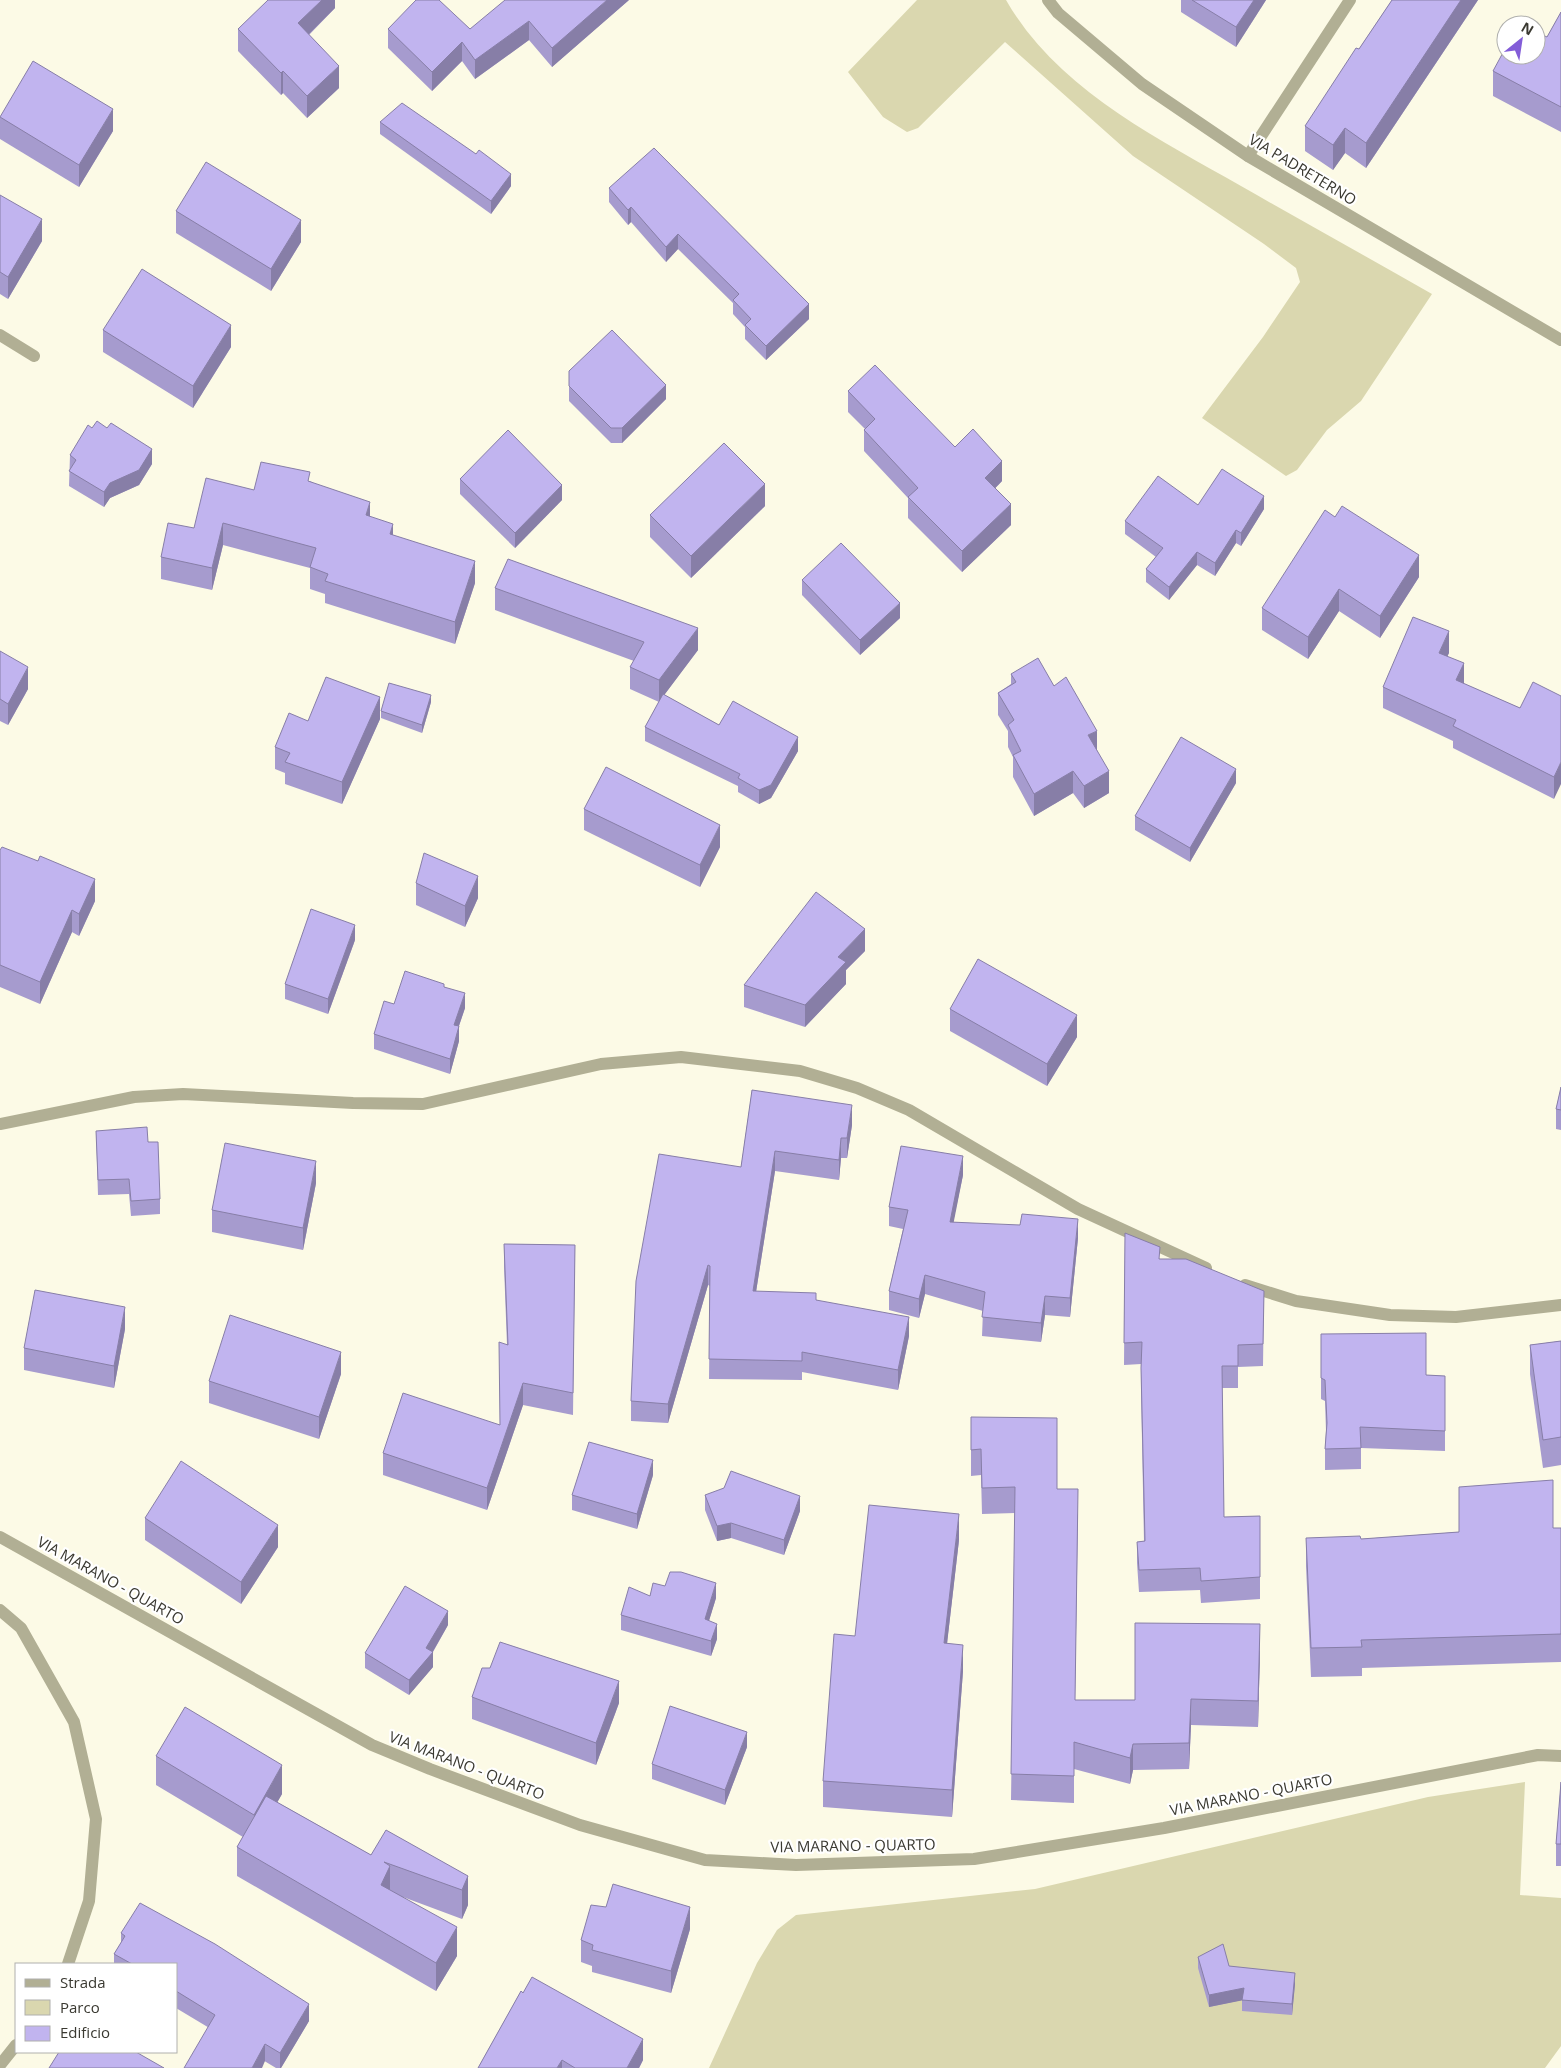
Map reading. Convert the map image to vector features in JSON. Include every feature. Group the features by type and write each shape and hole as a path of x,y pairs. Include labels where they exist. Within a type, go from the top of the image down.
{"street":[{"name":"VIA PADRETERNO","path":"1048,0 1058,13 1142,84 1248,156 1561,340"},
{"path":"1248,156 1350,0"},
{"path":"0,335 34,356"},
{"path":"0,1124 134,1097 184,1094 353,1103 423,1104 601,1064 681,1057 800,1071 857,1088 909,1110 1078,1209 1213,1272"},
{"path":"1231,1280 1296,1301 1390,1315 1456,1317 1561,1305"},
{"name":"VIA MARANO - QUARTO","path":"0,1536 372,1745 430,1769 580,1825 705,1860 796,1866 974,1859 1164,1828 1538,1755 1561,1756"},
{"path":"0,1610 21,1628 74,1722 96,1819 89,1901 68,1963"},
{"path":"0,2065 15,2046"}],"green space":[{"path":"917,0 1006,0 1027,32 1052,60 1110,108 1175,149 1432,294 1361,401 1327,430 1297,470 1286,476 1202,418 1263,337 1300,282 1296,268 1264,244 1133,156 1005,42 918,128 907,132 883,117 848,72"},
{"path":"1525,1782 1520,1895 1561,1898 1561,2046 1545,2068 709,2068 757,1963 777,1930 796,1915 1035,1889 1428,1797"}],"building":[{"path":"268,0 322,0 298,23 339,66 307,96 283,71 281,73 238,29"},
{"path":"416,0 439,0 470,29 505,0 607,0 552,48 529,21 475,60 462,42 432,72 388,29"},
{"path":"1192,0 1254,0 1236,27"},
{"path":"1392,0 1461,0 1366,143 1345,128 1333,145 1305,126 1356,48 1359,49"},
{"path":"1561,12 1561,107 1493,71 1496,65 1546,65 1547,37"},
{"path":"33,61 113,109 79,165 0,117"},
{"path":"402,103 476,154 479,150 511,174 491,201 380,122"},
{"path":"654,148 809,304 766,346 745,325 751,319 733,300 739,294 678,234 666,247 631,207 628,210 609,188"},
{"path":"206,162 301,220 271,269 176,211"},
{"path":"0,195 42,219 8,277 0,272"},
{"path":"142,269 231,325 193,386 103,330"},
{"path":"612,330 666,385 622,428 611,428 569,386 569,371"},
{"path":"875,365 955,447 973,429 1002,461 985,478 1011,504 962,551 908,497 918,488 864,430 875,419 848,391"},
{"path":"97,421 107,428 111,423 152,449 139,470 110,483 104,492 69,471 76,460 70,455 88,425 92,428"},
{"path":"508,430 562,485 515,533 460,479"},
{"path":"724,443 765,484 691,556 650,515"},
{"path":"261,462 310,472 308,481 370,502 366,515 393,524 390,534 475,561 455,622 325,581 328,574 310,567 316,548 223,523 212,568 161,557 168,523 194,528 206,478 254,490"},
{"path":"1222,469 1264,496 1241,533 1236,530 1215,563 1197,552 1169,587 1146,569 1163,548 1125,521 1158,476 1198,505"},
{"path":"1342,506 1419,555 1380,616 1339,589 1308,637 1262,608 1325,510 1335,517"},
{"path":"841,543 900,603 860,640 802,580"},
{"path":"508,559 698,628 659,680 630,667 644,642 495,588"},
{"path":"1413,617 1449,631 1439,653 1464,663 1456,680 1520,708 1533,682 1561,696 1561,762 1554,777 1453,726 1456,720 1383,687"},
{"path":"0,651 28,667 8,704 0,699"},
{"path":"1038,658 1054,686 1066,677 1097,731 1088,735 1109,771 1084,786 1073,771 1034,794 1013,755 1021,751 1008,725 1014,720 998,693 1016,682 1011,674"},
{"path":"326,677 380,697 342,782 285,762 290,753 275,747 289,713 308,721"},
{"path":"389,683 431,695 422,725 381,711"},
{"path":"663,694 719,725 733,701 798,737 771,785 759,790 738,778 740,774 645,727"},
{"path":"1181,737 1236,769 1190,848 1135,816"},
{"path":"606,767 720,825 700,865 584,809"},
{"path":"2,847 38,861 40,856 95,879 79,914 72,910 40,982 0,965 0,850"},
{"path":"424,853 478,876 465,906 416,883"},
{"path":"816,892 865,929 838,957 846,962 805,1005 744,985"},
{"path":"311,909 355,925 328,999 285,984"},
{"path":"978,959 1077,1015 1047,1064 950,1009"},
{"path":"405,971 444,984 444,987 465,993 454,1025 459,1026 450,1059 374,1034 384,1001 394,1004"},
{"path":"1561,1087 1561,1110 1556,1109"},
{"path":"752,1090 852,1105 847,1138 841,1138 839,1160 775,1151 753,1291 816,1293 816,1300 909,1317 898,1370 802,1352 802,1361 709,1359 710,1266 708,1265 668,1404 631,1401 636,1281 659,1154 741,1167"},
{"path":"147,1127 148,1142 158,1142 160,1199 131,1201 129,1179 98,1180 96,1131"},
{"path":"225,1143 316,1161 303,1228 212,1210"},
{"path":"901,1146 963,1156 950,1222 1020,1225 1022,1214 1078,1219 1070,1298 1045,1296 1041,1323 982,1317 985,1292 925,1275 919,1299 889,1291 908,1210 889,1207"},
{"path":"1125,1233 1160,1247 1159,1259 1186,1259 1264,1291 1263,1344 1238,1345 1238,1366 1222,1366 1224,1517 1260,1516 1260,1577 1201,1581 1200,1568 1139,1570 1137,1542 1145,1541 1142,1342 1124,1343"},
{"path":"504,1244 575,1245 573,1393 523,1383 487,1488 383,1453 403,1393 500,1425 499,1342 508,1345"},
{"path":"35,1290 125,1307 114,1366 24,1348"},
{"path":"230,1315 341,1352 319,1417 209,1381"},
{"path":"1426,1333 1426,1375 1445,1376 1445,1431 1360,1427 1361,1448 1325,1449 1327,1423 1325,1380 1321,1378 1321,1334"},
{"path":"1561,1341 1561,1437 1543,1440 1530,1345"},
{"path":"971,1417 1057,1418 1057,1489 1078,1489 1075,1700 1135,1700 1135,1623 1260,1624 1258,1701 1191,1699 1189,1743 1133,1744 1130,1758 1074,1742 1074,1776 1011,1774 1015,1487 982,1488 981,1449 971,1450"},
{"path":"589,1442 653,1460 637,1514 572,1495"},
{"path":"181,1461 278,1525 241,1582 145,1518"},
{"path":"731,1471 800,1496 784,1540 731,1523 717,1526 705,1495 724,1488"},
{"path":"1553,1480 1553,1528 1561,1528 1561,1634 1361,1640 1362,1647 1311,1648 1306,1538 1360,1536 1361,1539 1459,1532 1459,1487"},
{"path":"869,1505 959,1514 944,1643 963,1645 952,1790 823,1781 834,1634 855,1636"},
{"path":"670,1572 681,1572 716,1583 705,1619 717,1624 711,1641 621,1615 629,1587 650,1596 653,1583 665,1586"},
{"path":"405,1586 448,1611 426,1648 433,1652 409,1680 365,1653"},
{"path":"500,1642 619,1681 596,1743 472,1697 482,1668 490,1668"},
{"path":"670,1706 747,1732 725,1790 652,1764"},
{"path":"185,1707 282,1765 254,1815 156,1756"},
{"path":"1561,1782 1561,1844 1556,1844"},
{"path":"266,1796 371,1855 386,1830 468,1876 462,1890 384,1862 390,1866 381,1885 457,1927 436,1963 237,1847"},
{"path":"613,1884 690,1907 671,1971 592,1950 593,1945 581,1940 591,1905 606,1907"},
{"path":"140,1903 215,1944 309,2004 280,2053 265,2044 252,2068 184,2068 215,2015 178,1992 178,1963 130,1963 114,1954 125,1936 121,1933"},
{"path":"1223,1944 1229,1966 1295,1973 1292,2004 1242,2000 1244,1988 1209,1995 1198,1957"},
{"path":"532,1977 643,2039 627,2068 575,2068 562,2060 557,2068 478,2068 521,1991 523,1993"},
{"path":"58,2053 138,2053 164,2068 49,2068"}]}
